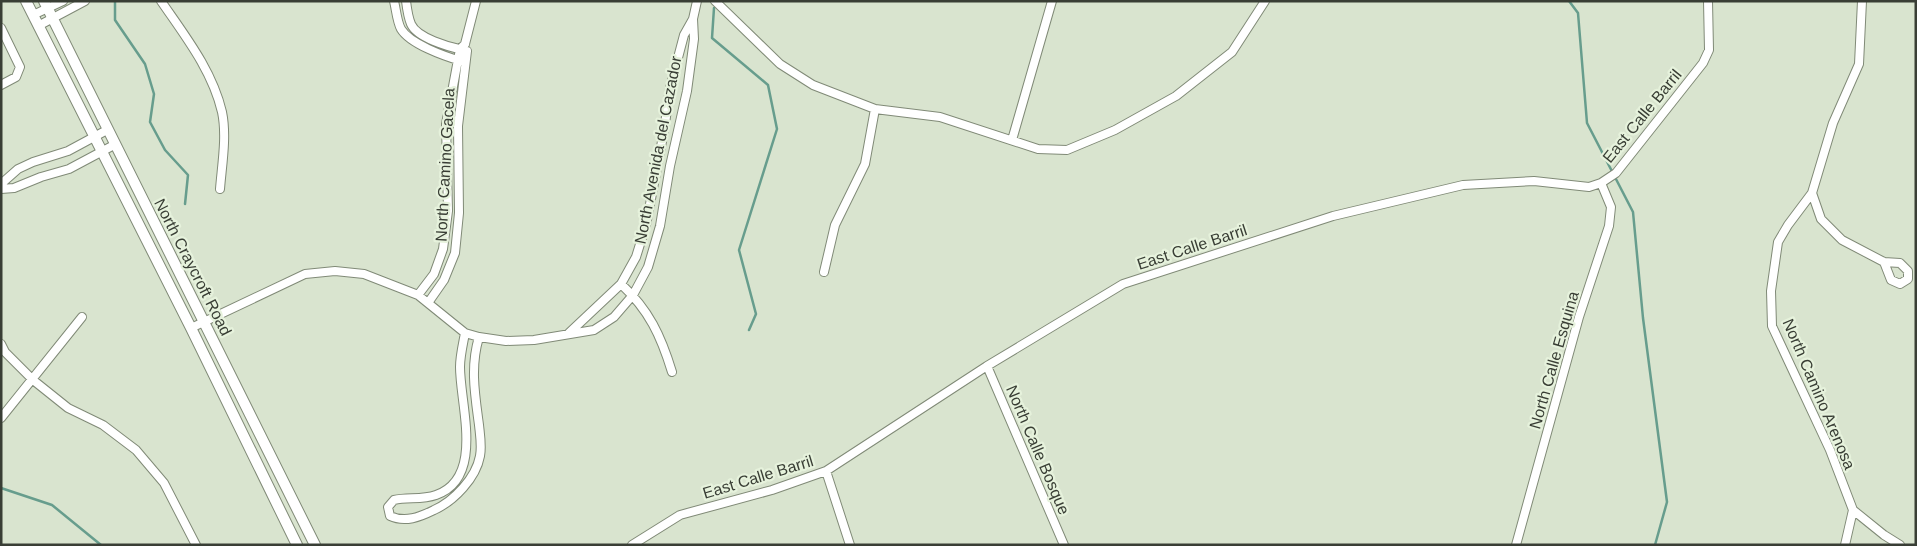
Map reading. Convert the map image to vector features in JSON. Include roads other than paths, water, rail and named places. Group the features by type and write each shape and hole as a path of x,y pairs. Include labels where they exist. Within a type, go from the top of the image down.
{"main road":[{"name":"North Craycroft Road","path":"26,1 191,328 296,545"},
{"name":"North Craycroft Road","path":"48,9 114,145 315,545"}],"street":[{"path":"38,26 48,9 63,1"},
{"path":"33,14 85,1"},
{"path":"161,1 208,72 222,113 224,141 220,189"},
{"path":"394,1 401,28 410,37 425,47 461,61"},
{"path":"406,1 412,26 416,30 429,39 464,48"},
{"name":"North Camino Gacela","path":"418,295 434,274 443,249 448,211 446,124 476,1"},
{"name":"North Avenida del Cazador","path":"569,333 621,284 636,258 646,225 664,132 670,88 684,35 692,19 696,1"},
{"path":"715,1 780,64 813,86 875,110 940,117 1038,150 1067,150 1115,130 1176,96 1232,52 1265,1"},
{"path":"1012,140 1052,1"},
{"name":"East Calle Barril","path":"632,545 680,515 772,490 826,471 987,366 1123,284 1333,216 1463,184 1534,181 1589,187 1601,183 1616,173 1703,63 1709,50 1708,1"},
{"name":"North Camino Arenosa","path":"1853,510 1830,450 1772,326 1771,291 1778,242 1788,224 1812,193 1834,123 1860,64 1862,1"},
{"name":"North Avenida del Cazador","path":"191,328 305,274 335,271 364,274 418,295 465,333 479,337 506,341 534,340 594,330 614,317 633,295 648,267 660,226 670,166 687,91 694,39 692,19"},
{"path":"1,28 20,67 16,77 1,85"},
{"name":"North Camino Gacela","path":"428,303 444,280 455,253 459,213 458,126 461,61"},
{"path":"824,272 835,225 865,164 875,110"},
{"path":"1,184 14,172 33,162 68,151 107,130"},
{"path":"1,190 14,188 41,177 69,169 114,145"},
{"path":"447,176 459,180"},
{"name":"North Calle Esquina","path":"1516,545 1579,317 1610,226 1611,207 1601,183"},
{"path":"1812,193 1820,219 1842,240 1884,262"},
{"path":"621,284 645,308 665,350 672,372"},
{"path":"1,418 82,317"},
{"path":"465,333 460,366 467,438 466,459 451,485 437,495 420,499 394,500 388,507 390,516 398,520 409,520 444,506 463,487 472,474 480,456 473,377 474,355 479,337"},
{"path":"1,344 6,352 33,380 68,408 103,425 136,450 164,483 196,545"},
{"name":"North Calle Bosque","path":"987,366 1064,545"},
{"path":"826,471 850,545"},
{"path":"1845,545 1853,510 1884,535 1900,545"}],"waterway":[{"path":"115,1 115,20 145,64 154,94 150,122 165,150 188,175 185,204"},
{"path":"1569,1 1578,13 1587,123 1633,212 1643,318 1667,502 1655,545"},
{"path":"714,8 712,38 768,85 777,129 739,250 756,314 749,330"},
{"path":"1,488 52,505 101,545"}]}
